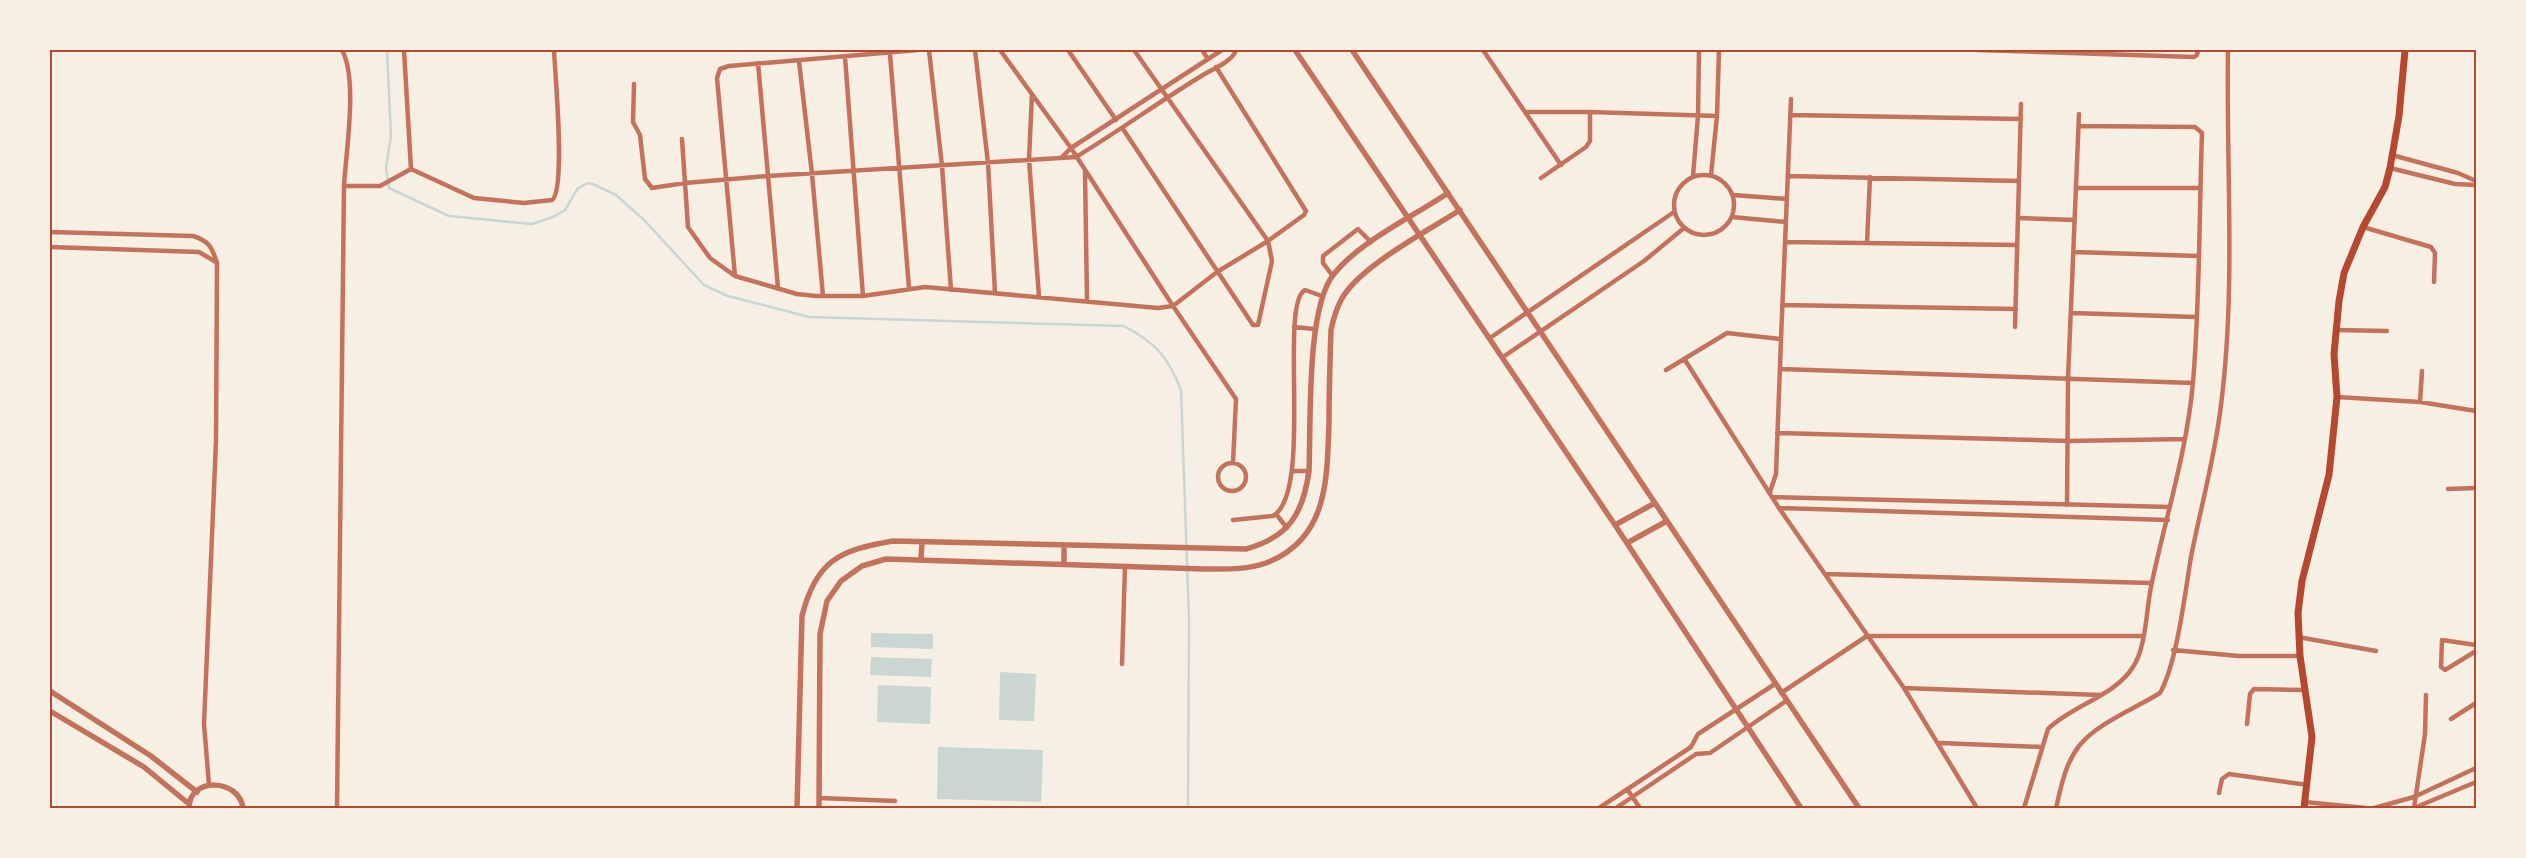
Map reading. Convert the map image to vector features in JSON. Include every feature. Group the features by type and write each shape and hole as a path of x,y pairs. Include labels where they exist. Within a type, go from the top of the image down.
{"main road":[{"path":"2304,805 2308,785 2312,737 2298,637 2298,613 2302,581 2328,475 2337,397 2336,330 2344,273 2363,227 2385,187 2390,168 2404,78 2405,50"}],"street":[{"path":"337,808 344,186 350,90 349,72 342,50"},
{"path":"404,50 410,168"},
{"path":"410,168 474,198 524,203 556,198 559,156 554,50"},
{"path":"735,276 717,78 720,69 729,66 845,57 867,52 890,54 918,50"},
{"path":"929,50 942,166 951,290"},
{"path":"975,50 988,163 995,293"},
{"path":"1000,50 1070,148 1172,306 1236,399 1233,463"},
{"path":"1068,50 1116,120"},
{"path":"1123,128 1216,272 1253,325 1257,326 1272,261 1268,241 1134,50"},
{"path":"1202,50 1208,59"},
{"path":"1061,158 1070,148 1222,50"},
{"path":"634,84 633,122 640,135 645,182 652,188 685,183 768,176 1076,157 1123,128 1166,97 1216,67 1235,54 1236,50"},
{"path":"1295,50 1503,357 1801,808"},
{"path":"1352,50 1541,331 1774,684 1860,808"},
{"path":"1483,50 1527,112 1561,165"},
{"path":"1693,176 1698,116 1699,50"},
{"path":"1711,175 1717,116 1719,50"},
{"path":"1977,50 2195,57 2198,50"},
{"path":"2056,808 2065,773 2079,746 2099,728 2160,693 2173,650 2222,404 2227,335 2229,264 2228,50"},
{"path":"890,54 898,167 910,288"},
{"path":"845,57 863,296"},
{"path":"799,61 823,296"},
{"path":"758,64 778,288"},
{"path":"682,138 688,227 710,258 735,276 796,294 863,296 910,288 1087,300 1158,308 1172,306 1216,272 1268,241 1304,215 1306,209 1216,67"},
{"path":"1032,93 1029,159 1039,297"},
{"path":"1771,495 1776,474 1791,99"},
{"path":"2015,327 2021,104"},
{"path":"1527,112 1717,116"},
{"path":"1542,178 1586,147 1590,140 1590,112"},
{"path":"2067,505 2068,379 2080,114"},
{"path":"1790,115 2021,119"},
{"path":"2024,808 2048,729 2057,721 2100,695 2131,671 2135,665 2143,636 2152,583 2168,520 2185,439 2193,383 2202,133 2200,129 2195,127 2079,126"},
{"path":"2392,155 2445,169 2476,181"},
{"path":"344,186 380,186 410,168"},
{"path":"2390,168 2442,181 2476,185"},
{"path":"2442,181 2445,169"},
{"path":"1085,172 1087,300"},
{"path":"1711,175 1721,179 1733,195 1732,217 1716,233 1699,234 1684,228 1674,212 1673,201 1676,190 1683,182 1693,176 1711,175"},
{"path":"1788,176 2019,181"},
{"path":"1867,243 1870,177"},
{"path":"2076,188 2200,188"},
{"path":"797,808 802,616 807,594 816,577 830,562 857,547 893,541 1205,549 1246,549 1260,545 1287,528 1298,512 1306,494 1309,471 1314,329 1322,296 1332,275 1350,257 1371,242 1448,193"},
{"path":"1733,195 1786,199"},
{"path":"819,808 820,634 827,601 841,581 862,566 886,559 921,558 1205,569 1247,568 1266,563 1280,556 1304,539 1319,513 1327,479 1331,330 1335,311 1346,292 1362,274 1460,210"},
{"path":"1490,338 1674,212"},
{"path":"1732,217 1786,222"},
{"path":"2018,218 2074,220"},
{"path":"2363,227 2431,246 2435,253 2434,282"},
{"path":"1503,357 1644,261 1684,228"},
{"path":"1332,275 1323,264 1323,256 1358,229 1371,242"},
{"path":"50,232 193,236 204,239 212,246 216,263 216,440 204,724 209,785"},
{"path":"1785,242 2017,246"},
{"path":"50,247 199,252 216,263"},
{"path":"2074,252 2198,256"},
{"path":"1233,520 1266,518 1276,514 1287,497 1292,471 1294,327 1301,292 1305,290 1322,296"},
{"path":"1782,305 2016,309"},
{"path":"2072,314 2196,317"},
{"path":"1294,327 1314,329"},
{"path":"2336,330 2388,331"},
{"path":"1666,370 1727,333 1781,339"},
{"path":"1685,360 1779,508 1940,743 1977,808"},
{"path":"1780,369 2193,383"},
{"path":"2420,402 2422,371"},
{"path":"2337,397 2420,402 2476,411"},
{"path":"1777,433 2068,441 2185,439"},
{"path":"1233,463 1243,468 1246,478 1241,487 1232,490 1223,486 1219,476 1223,466 1233,463"},
{"path":"1292,471 1309,471"},
{"path":"2448,489 2476,488"},
{"path":"1771,495 2170,507"},
{"path":"1615,525 1655,503"},
{"path":"1779,508 2168,520"},
{"path":"1276,514 1287,528"},
{"path":"1627,543 1667,521"},
{"path":"921,558 922,542"},
{"path":"1064,546 1064,563"},
{"path":"1122,664 1124,566"},
{"path":"1826,574 2152,583"},
{"path":"1781,693 1867,636 2143,636"},
{"path":"2298,637 2376,651"},
{"path":"2476,645 2442,640 2441,667 2445,670 2476,650"},
{"path":"2173,650 2231,656 2300,656"},
{"path":"1599,808 1691,746 1698,734 1774,684"},
{"path":"1904,688 2100,695"},
{"path":"2247,724 2250,694 2254,689 2305,690"},
{"path":"50,691 151,756 196,792"},
{"path":"2426,695 2425,734 2414,797 2414,808 2476,782"},
{"path":"1616,808 1696,754 1710,753 1786,701"},
{"path":"2451,719 2476,703"},
{"path":"50,711 144,768 189,806 196,792 209,785 224,785 236,793 243,808"},
{"path":"1940,743 2042,747"},
{"path":"1691,746 1696,754"},
{"path":"2374,808 2414,797 2476,768"},
{"path":"2219,793 2224,776 2229,774 2308,785"},
{"path":"1627,789 1640,808"},
{"path":"820,798 895,801"},
{"path":"2304,805 2366,808"}],"shaded area":[{"path":"871,633 933,634 933,649 871,647"},
{"path":"871,657 932,659 931,677 870,675"},
{"path":"1000,672 1036,674 1034,721 999,720"},
{"path":"878,685 931,687 930,724 877,722"},
{"path":"938,747 1043,750 1041,802 937,799"}],"waterway":[{"path":"387,50 391,136 386,168 389,188 449,216 532,224 553,217 565,210 578,188 588,183 616,195 645,221 704,285 728,296 809,317 1124,326 1153,345 1171,368 1181,390 1189,620 1188,808"}]}
